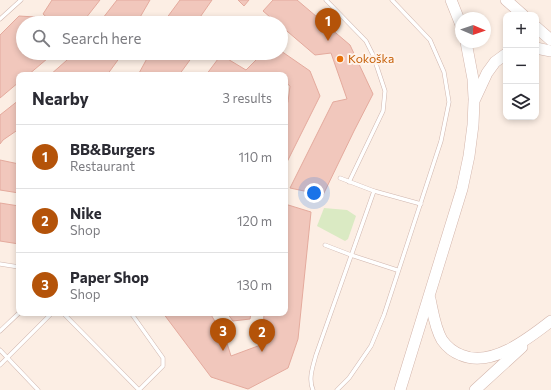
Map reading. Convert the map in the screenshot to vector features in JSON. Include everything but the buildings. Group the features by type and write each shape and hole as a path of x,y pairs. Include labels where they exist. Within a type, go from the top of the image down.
{"main road":[{"path":"451,0 456,12"},
{"path":"506,0 520,12"},
{"path":"539,30 551,40"},
{"path":"400,390 430,297 466,172 473,125 474,101 473,79 467,48"},
{"path":"539,49 551,51"},
{"path":"474,101 487,73 495,62 503,56"},
{"path":"430,297 436,326 442,341 452,352 464,357 476,359 490,358 506,351 540,330"},
{"path":"475,390 551,321"}],"lane":[{"path":"0,19 22,0"},
{"path":"326,0 366,41 374,55 385,91 383,111 349,182"},
{"path":"336,390 349,378 370,346 384,315 441,141 449,102 444,72 430,40 392,0"},
{"path":"340,178 374,191 421,204"},
{"path":"313,390 311,374 312,368 374,191"},
{"path":"325,245 398,270"},
{"path":"0,264 16,267"},
{"path":"0,331 16,316"},
{"path":"0,365 49,316"},
{"path":"66,316 139,390 163,366 163,358 133,316"},
{"path":"0,350 38,390"}],"green space":[{"path":"324,208 347,210 356,216 348,239 345,241 317,226"}],"place":[{"name":"BB&Burgers","path":"328,41"},
{"name":"Kokoška","path":"340,59"},
{"name":"Paper Shop","path":"223,351"},
{"name":"Nike","path":"262,352"}]}
